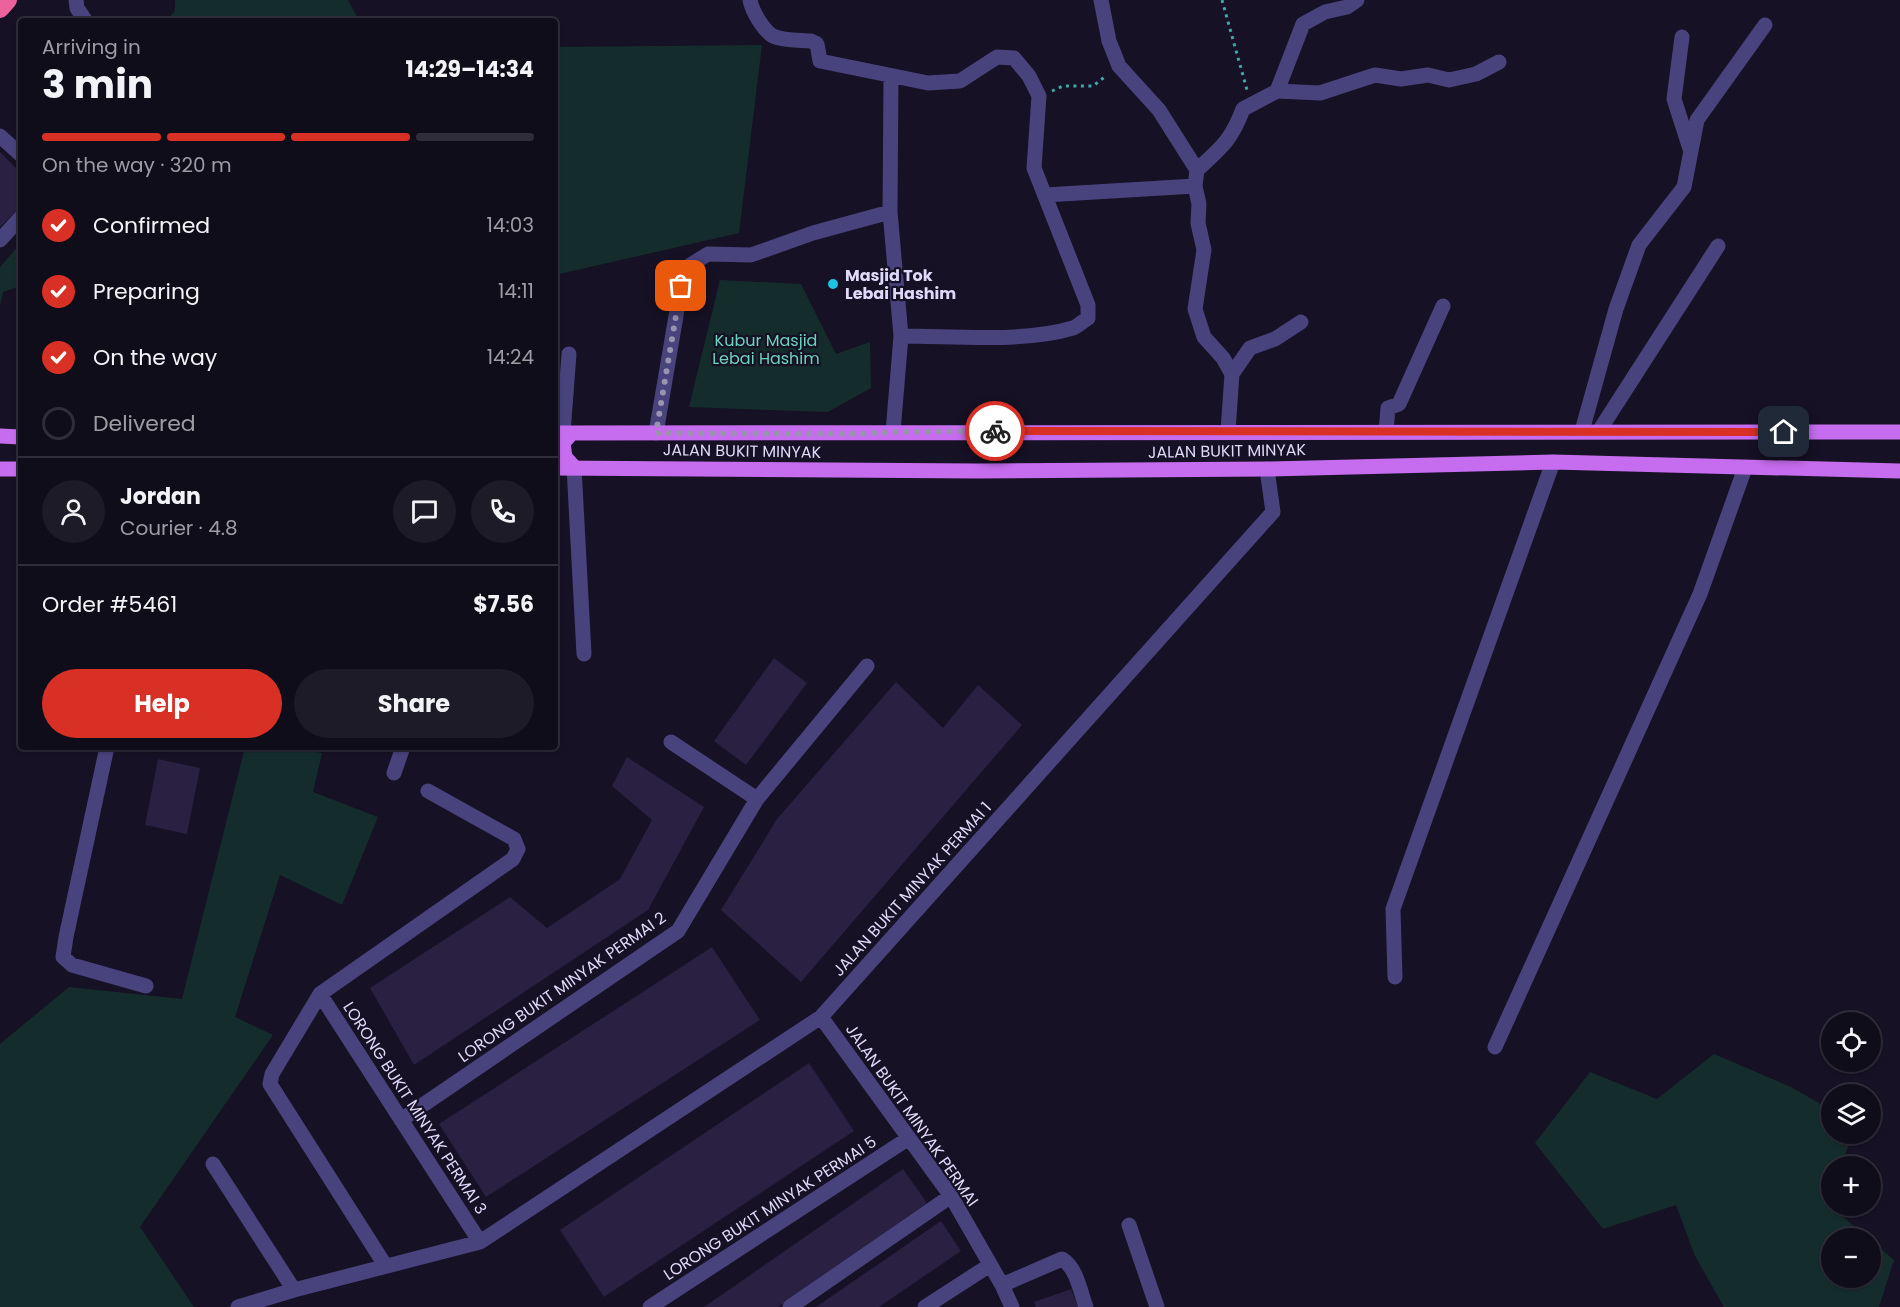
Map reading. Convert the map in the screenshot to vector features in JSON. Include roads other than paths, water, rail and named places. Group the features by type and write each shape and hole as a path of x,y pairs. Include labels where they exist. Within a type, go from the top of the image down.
{"highway":[{"path":"0,9 8,0"}],"main road":[{"name":"JALAN BUKIT MINYAK","path":"564,433 1900,432"},
{"path":"564,433 565,457 573,467"},
{"path":"0,436 18,437"},
{"name":"JALAN BUKIT MINYAK","path":"558,468 956,471 1267,470 1553,462 1900,471"},
{"path":"0,469 18,469"}],"street":[{"path":"76,0 77,8 84,18"},
{"path":"1101,0 1109,41 1119,66 1159,110 1196,178 1199,204 1198,223 1204,250 1195,309 1204,337 1223,358 1232,374"},
{"path":"1277,91 1303,24 1325,12 1347,7 1357,0"},
{"path":"751,3 763,25 773,35 817,44 820,61 928,82 960,81 997,57 1014,58 1029,76 1039,96 1034,168 1088,305 1088,318 1075,328 1050,333 1004,337 901,336"},
{"path":"1582,431 1616,309 1639,245 1683,187 1697,120 1765,25"},
{"path":"1682,38 1674,99 1691,151"},
{"path":"1045,195 1196,178 1235,131 1243,109 1277,91 1320,93 1375,75 1401,79 1428,75 1449,80 1476,74 1499,62"},
{"path":"891,76 890,212 901,336 893,432"},
{"path":"0,136 18,152"},
{"path":"656,433 684,269 708,254 751,255 813,233 890,212"},
{"path":"0,240 18,220"},
{"path":"1599,431 1719,246"},
{"path":"1386,432 1388,408 1399,404 1443,306"},
{"path":"1228,431 1232,374 1250,348 1275,339 1301,322"},
{"path":"564,433 569,354"},
{"path":"1395,976 1393,909 1553,462"},
{"path":"573,467 584,654"},
{"path":"1495,1047 1700,594 1745,468"},
{"name":"JALAN BUKIT MINYAK PERMAI 1","path":"238,1307 385,1265 480,1242 821,1017 1273,512 1267,470"},
{"name":"LORONG BUKIT MINYAK PERMAI 2","path":"401,1120 678,931 757,799 867,666"},
{"path":"671,742 757,799"},
{"path":"106,750 63,957 72,965 146,986"},
{"path":"394,773 402,750"},
{"path":"385,1265 270,1084 272,1074 320,994 513,859 518,849 514,839 428,791"},
{"name":"LORONG BUKIT MINYAK PERMAI 3","path":"320,994 480,1242"},
{"name":"JALAN BUKIT MINYAK PERMAI","path":"821,1017 951,1196 1002,1285 1012,1307"},
{"name":"LORONG BUKIT MINYAK PERMAI 5","path":"650,1307 909,1138"},
{"path":"213,1164 294,1290"},
{"path":"790,1307 951,1196"},
{"path":"1129,1225 1157,1307"},
{"path":"1002,1285 1062,1259 1069,1263 1086,1307"},
{"path":"925,1307 990,1265"}],"place":[{"name":"Masjid Tok Lebai Hashim","path":"833,284"}],"park label":[{"name":"Kubur Masjid Lebai Hashim","path":"766,349"}]}
